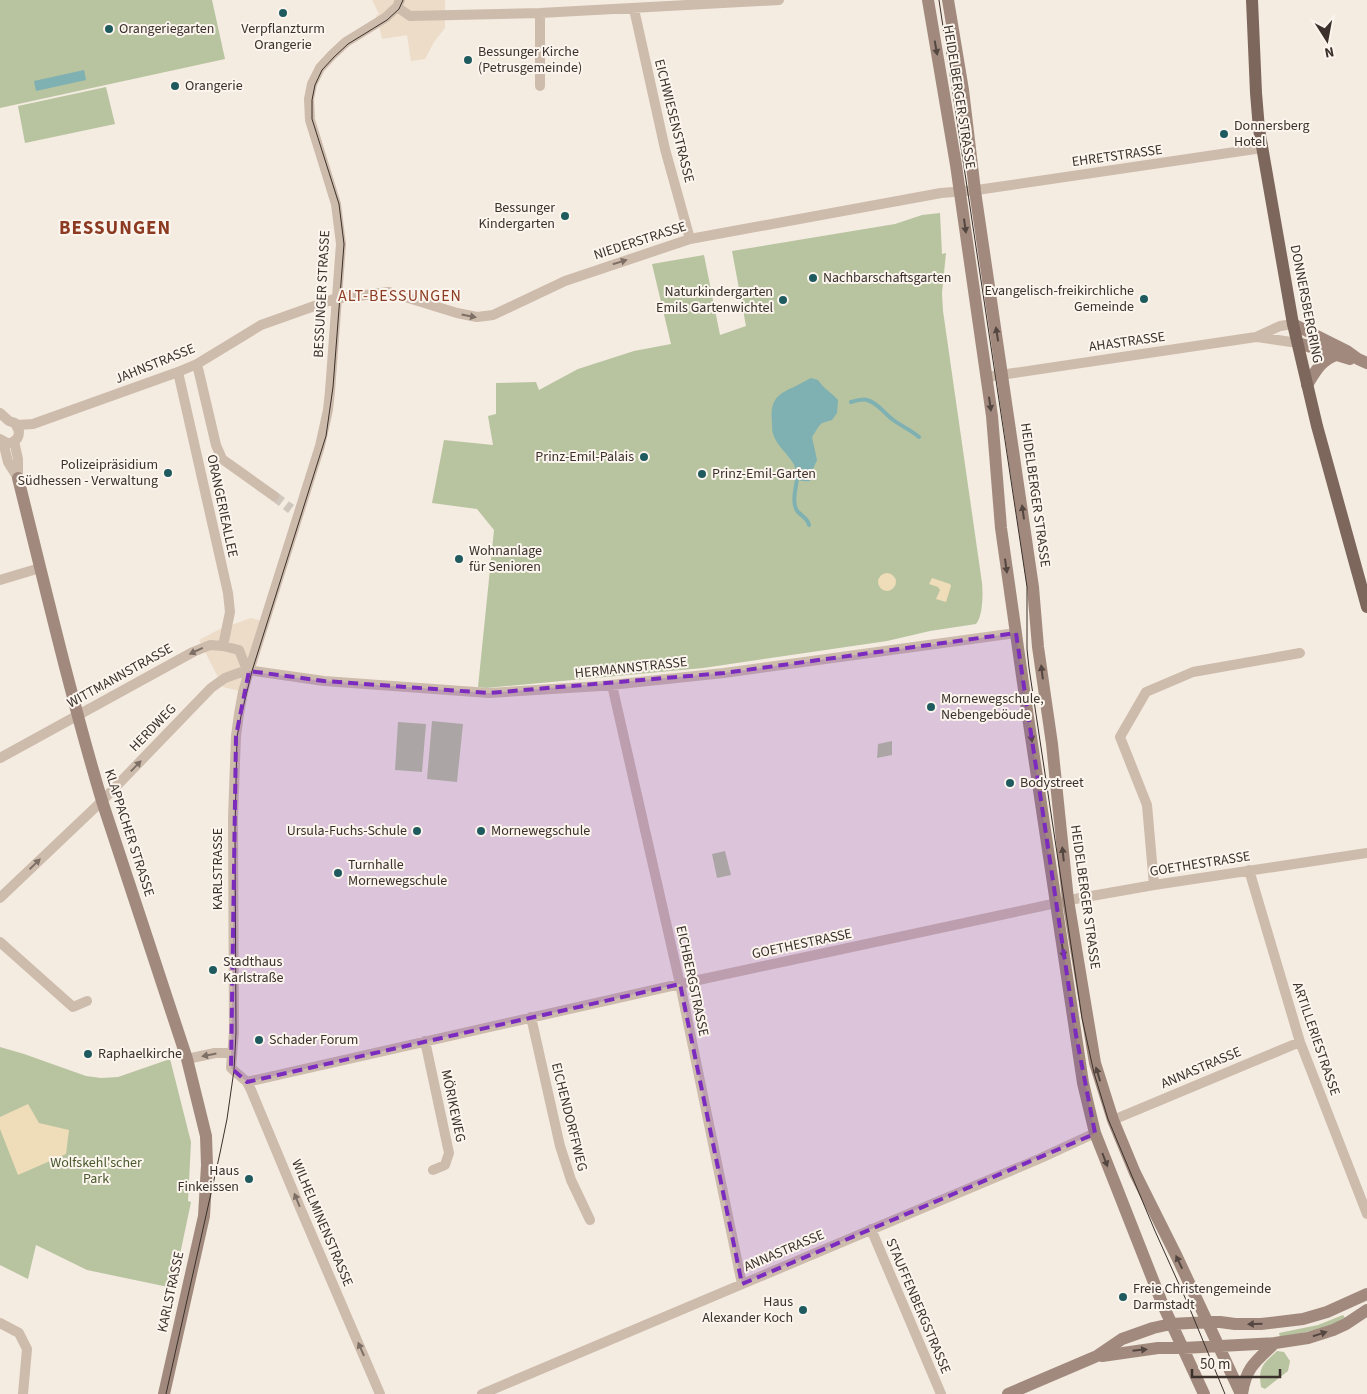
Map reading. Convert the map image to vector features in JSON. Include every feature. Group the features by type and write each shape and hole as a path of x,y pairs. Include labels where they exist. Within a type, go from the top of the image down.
{"main road":[{"name":"HEIDELBERGER STRASSE","path":"928,0 960,191 987,377 1001,528 1016,633 1062,902 1095,1064 1113,1120 1135,1173 1242,1394"},
{"name":"HEIDELBERGER STRASSE","path":"948,0 963,90 975,190 1034,586 1037,630 1052,744 1062,902 1082,1073 1095,1133 1171,1324 1204,1394"},
{"name":"DONNERSBERGRING","path":"1252,0 1259,129 1293,324 1307,384 1367,608"},
{"path":"1293,324 1347,351 1362,361"},
{"path":"1298,343 1362,361"},
{"path":"1307,384 1322,363 1336,355"},
{"name":"KLAPPACHER STRASSE","path":"18,478 77,716 102,801 187,1059 206,1136 206,1197"},
{"path":"1016,633 1037,630"},
{"name":"KARLSTRASSE","path":"164,1394 206,1197"},
{"path":"1008,1394 1097,1356 1122,1339 1143,1331 1171,1324 1220,1322 1261,1324 1303,1319 1327,1312 1367,1294"},
{"path":"1097,1356 1158,1348 1275,1343 1308,1338 1333,1330 1365,1312"},
{"path":"1242,1394 1244,1380 1252,1365 1275,1343"}],"street":[{"name":"BESSUNGER STRASSE","path":"248,670 295,512 320,446 328,410 341,244 336,204 310,120 312,84 320,68 352,38 385,18 398,4 410,16 634,9 652,3 779,0"},
{"name":"EICHWIESENSTRASSE","path":"634,9 665,148 690,239"},
{"path":"540,13 540,86"},
{"name":"EHRETSTRASSE","path":"960,191 1262,148"},
{"name":"NIEDERSTRASSE","path":"337,298 389,292 457,313 477,317 493,315 588,272 661,250 690,239 934,194 960,191"},
{"name":"JAHNSTRASSE","path":"9,427 33,424 178,372 197,364 262,325 337,298"},
{"name":"AHASTRASSE","path":"1003,375 1256,337 1280,326 1293,324"},
{"name":"AHASTRASSE","path":"1256,337 1298,343"},
{"path":"197,364 216,445 222,459 274,496"},
{"name":"ORANGERIEALLEE","path":"178,372 228,593 230,612 223,646"},
{"path":"987,377 1003,375"},
{"path":"0,413 9,427"},
{"name":"KLAPPACHER STRASSE","path":"2,440 7,443 9,427"},
{"name":"KLAPPACHER STRASSE","path":"9,427 18,459 18,478"},
{"name":"KLAPPACHER STRASSE","path":"2,440 8,462 18,478"},
{"path":"0,580 40,568"},
{"name":"HERMANNSTRASSE","path":"248,670 324,681 489,693 612,685 775,666 1016,633"},
{"name":"WITTMANNSTRASSE","path":"0,758 193,652 210,645 223,646"},
{"path":"223,646 239,650 248,670"},
{"path":"1154,884 1147,805 1120,737 1146,692 1193,672 1300,653"},
{"name":"HERDWEG","path":"0,898 102,801 211,688 225,678 248,670"},
{"name":"KARLSTRASSE","path":"231,1068 234,1032 233,828 236,744 240,707 248,670"},
{"name":"EICHBERGSTRASSE","path":"612,685 680,984 742,1284"},
{"name":"GOETHESTRASSE","path":"247,1082 680,984 1062,902 1154,884 1367,853"},
{"name":"ARTILLERIESTRASSE","path":"1248,870 1300,1042 1367,1214"},
{"path":"0,942 73,1007 87,1001"},
{"name":"EICHENDORFFWEG","path":"531,1017 560,1146 571,1180 590,1220"},
{"name":"MÖRIKEWEG","path":"425,1041 449,1153 444,1165 433,1170"},
{"name":"ANNASTRASSE","path":"1113,1120 1300,1042"},
{"path":"187,1059 215,1053 232,1053"},
{"name":"WILHELMINENSTRASSE","path":"231,1068 247,1082 380,1394"},
{"name":"ANNASTRASSE","path":"482,1394 1095,1133"},
{"name":"STAUFFENBERGSTRASSE","path":"871,1229 941,1394"},
{"path":"0,1323 19,1333 26,1348 23,1394"}],"highlighted area":[{"path":"1016,633 1076,1035 1095,1133 742,1284 680,984 247,1082 231,1068 236,736 249,671 324,681 489,693 724,673"}],"green space":[{"name":"Orangeriegarten","path":"0,0 212,0 225,59 0,108"},
{"path":"106,87 115,124 25,143 18,106"},
{"name":"Prinz-Emil-Garten","path":"940,213 942,254 946,253 942,293 943,311 982,583 981,610 976,624 930,631 887,641 703,668 486,688 478,687 494,530 477,509 432,503 444,440 493,445 488,416 496,414 496,383 536,382 539,390 578,369 634,351 671,344 652,264 704,255 720,335 746,326 732,251 895,224 922,215"},
{"path":"432,721 463,724 457,782 427,779"},
{"path":"398,722 426,724 422,772 395,770"},
{"path":"892,741 892,755 877,758 878,744"},
{"path":"725,851 731,875 717,878 712,854"},
{"name":"Wolfskehl'scher Park","path":"0,1047 86,1076 101,1078 118,1077 170,1059 191,1142 188,1201 191,1202 173,1288 87,1270 36,1245 28,1279 0,1265"},
{"path":"1343,1315 1345,1318 1321,1328 1280,1337 1279,1333 1318,1325"},
{"path":"1277,1351 1284,1352 1290,1361 1288,1371 1265,1389 1261,1387 1261,1370"}],"sand":[{"path":"883,573 891,573 896,578 894,589 883,591 878,586 878,578"},
{"path":"932,578 950,584 946,602 936,599 940,590 938,587 929,584"},
{"path":"28,1104 39,1123 69,1130 66,1154 18,1175 0,1129 0,1117"}],"shaded area":[{"path":"372,0 445,0 445,28 434,42 425,59 411,61 407,35 382,39 376,16 379,14"},
{"path":"251,618 262,621 240,691 223,687 199,640 220,629"}],"water":[{"path":"84,70 86,80 36,91 34,81"},
{"path":"811,378 818,380 838,400 837,413 832,420 822,423 812,437 817,460 810,481 803,481 797,478 795,466 773,434 772,410 778,396"}],"waterway":[{"path":"851,402 863,399 871,401 892,419 919,437"},
{"path":"797,479 794,496 796,509 809,525"}],"tunnel":[{"path":"274,496 291,509"}],"tram line":[{"path":"166,1394 220,1153 234,1070 236,1033 235,828 237,737 252,671 326,436 333,387 344,244 339,204 312,119 312,100 315,85 322,70 348,44 387,20 399,9 403,0"},
{"path":"939,0 1027,587 1027,649 1029,668 1082,1018 1094,1073 1108,1119 1225,1394"}],"place":[{"name":"Verpflanzturm Orangerie","path":"283,13"},
{"name":"Orangeriegarten","path":"109,29"},
{"name":"Bessunger Kirche (Petrusgemeinde)","path":"468,60"},
{"name":"Orangerie","path":"175,86"},
{"name":"Donnersberg Hotel","path":"1224,134"},
{"name":"Bessunger Kindergarten","path":"565,216"},
{"name":"Nachbarschaftsgarten","path":"813,278"},
{"name":"Evangelisch-freikirchliche Gemeinde","path":"1144,299"},
{"name":"Naturkindergarten Emils Gartenwichtel","path":"783,300"},
{"name":"Prinz-Emil-Palais","path":"644,457"},
{"name":"Polizeipräsidium Südhessen - Verwaltung","path":"168,473"},
{"name":"Prinz-Emil-Garten","path":"702,474"},
{"name":"Wohnanlage für Senioren","path":"459,559"},
{"name":"Mornewegschule, Nebengeböude","path":"931,707"},
{"name":"Bodystreet","path":"1010,783"},
{"name":"Ursula-Fuchs-Schule","path":"417,831"},
{"name":"Mornewegschule","path":"481,831"},
{"name":"Turnhalle Mornewegschule","path":"338,873"},
{"name":"Stadthaus Karlstraße","path":"213,970"},
{"name":"Schader Forum","path":"259,1040"},
{"name":"Raphaelkirche","path":"88,1054"},
{"name":"Haus Finkeissen","path":"249,1179"},
{"name":"Freie Christengemeinde Darmstadt","path":"1123,1297"},
{"name":"Haus Alexander Koch","path":"803,1310"}],"district":[{"name":"BESSUNGEN","path":"115,228"},
{"name":"ALT-BESSUNGEN","path":"400,296"}]}
